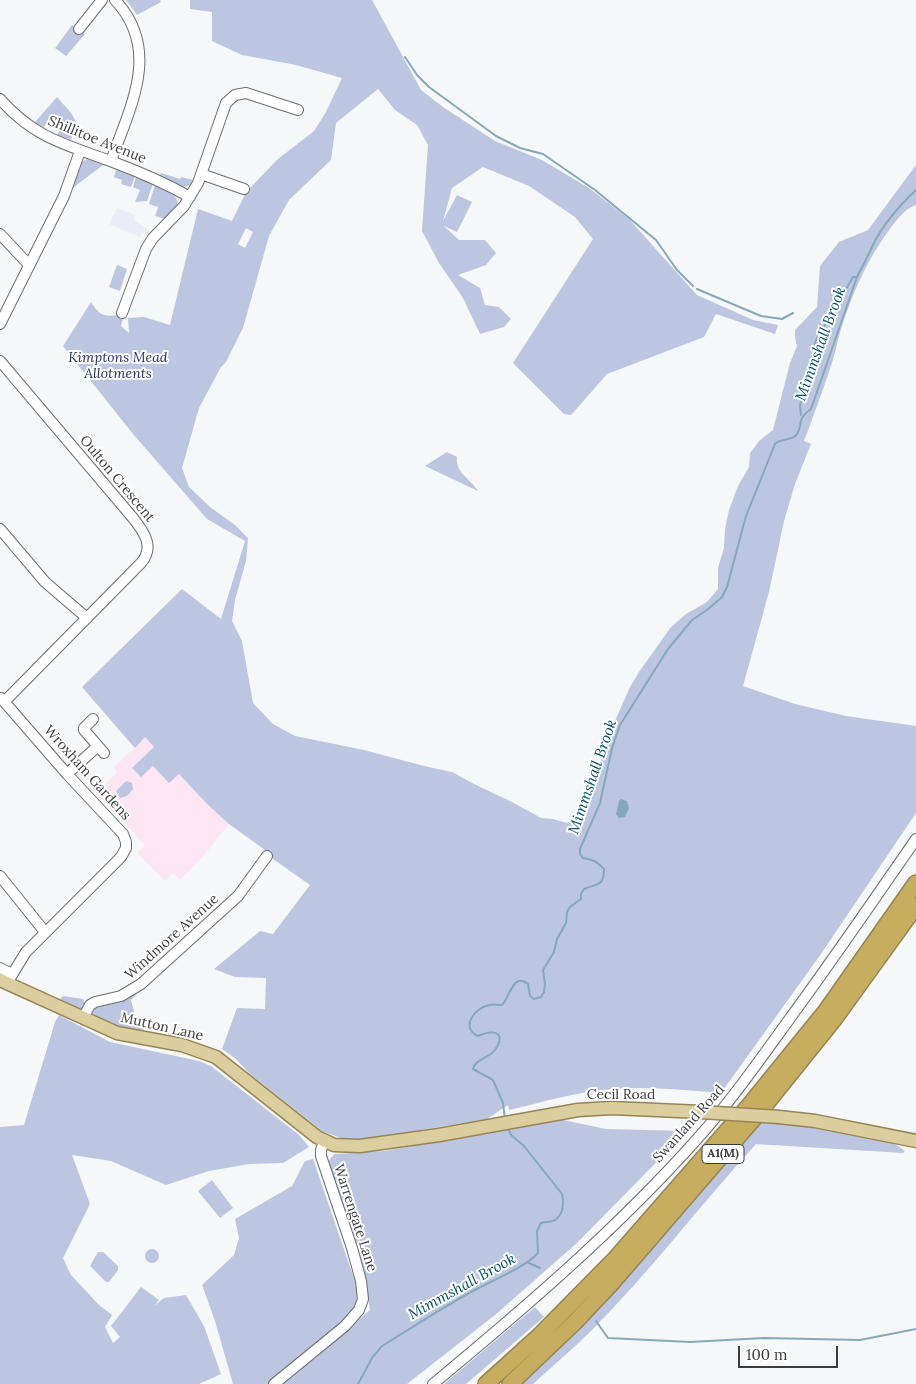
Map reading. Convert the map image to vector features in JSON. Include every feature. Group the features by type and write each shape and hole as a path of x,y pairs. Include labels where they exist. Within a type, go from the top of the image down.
{"highway":[{"name":"A1(M)","path":"486,1384 538,1337 616,1258 735,1122 826,1011 916,883"},
{"name":"A1(M)","path":"510,1384 574,1323 610,1285 748,1125 835,1018 916,906"}],"main road":[{"name":"Mutton Lane","path":"6,979 117,1033 203,1051 216,1057 307,1130 326,1142"},
{"name":"Cecil Road","path":"326,1142 342,1146 360,1146 438,1135 578,1110 612,1108 701,1112 816,1121 916,1142"}],"street":[{"path":"79,29 102,0"},
{"path":"112,161 139,79 140,59 136,34 130,20 115,0"},
{"path":"122,313 146,248 190,197 201,174 224,107 232,97 249,93 298,110"},
{"name":"Shillitoe Avenue","path":"0,99 25,123 43,135 80,151 112,161 157,179 190,197"},
{"path":"0,324 64,196 80,151"},
{"path":"201,174 244,189"},
{"path":"0,234 29,265"},
{"name":"Oulton Crescent","path":"0,361 133,517 146,536 148,549 144,560 87,618 2,699"},
{"path":"0,529 45,582 87,618"},
{"name":"Wroxham Gardens","path":"2,699 67,774 123,834 126,842 126,848 120,860 45,932 26,952 6,979"},
{"path":"67,774 101,750 84,730 93,719"},
{"name":"Swanland Road","path":"433,1384 508,1321 588,1249 698,1138 734,1095 845,942 916,839"},
{"name":"Windmore Avenue","path":"83,1018 90,1006 95,1002 121,996 141,984 238,896 267,856"},
{"path":"0,876 45,932"},
{"name":"Mutton Lane","path":"0,968 6,979"},
{"name":"Warrengate Lane","path":"274,1384 345,1326 359,1310 363,1299 361,1281 352,1248 321,1156 321,1150 326,1142"}],"shaded area":[{"path":"117,208 135,215 134,220 152,232 148,237 142,232 140,237 109,224"},
{"path":"182,589 229,824 205,854 180,880 173,873 165,881 137,853 145,845 95,792 117,773 114,768 134,748 82,687"},
{"path":"621,799 627,801 629,808 625,817 619,818 616,814"}],"green space":[{"path":"126,0 160,0 161,2 137,15"},
{"name":"Kimptons Mead Allotments","path":"190,0 372,0 421,90 443,107 495,141 542,160 589,188 629,219 697,295 753,320 778,325 775,334 716,314 704,337 607,374 571,415 564,414 513,363 593,239 575,217 529,186 483,167 452,188 443,221 457,195 472,202 457,232 444,226 459,240 485,240 496,253 486,265 458,275 480,288 485,305 499,307 511,319 504,327 480,334 463,298 439,263 422,231 428,145 417,125 395,110 378,89 336,123 331,160 289,200 269,236 243,328 199,408 182,468 189,487 248,538 246,561 235,600 232,621 242,641 253,703 273,724 295,736 364,750 452,772 541,818 567,823 583,809 613,725 639,672 671,627 686,614 707,602 718,589 718,568 724,548 729,510 738,486 749,467 750,453 759,441 773,430 790,363 797,346 795,330 817,307 820,266 839,242 868,230 916,165 916,205 901,216 881,241 855,290 845,316 832,364 804,441 811,444 795,484 784,521 769,592 743,686 795,704 846,716 916,726 916,813 821,954 721,1093 654,1088 601,1090 561,1097 509,1110 508,1105 487,1119 354,1141 322,1131 222,1049 237,1008 265,1009 266,978 235,977 214,969 260,931 273,934 310,885 229,824 179,774 169,783 153,766 141,777 132,768 154,747 145,737 135,748 82,687 182,589 221,619 245,541 207,519 133,434 63,346 91,302 96,310 102,314 109,316 119,315 123,318 121,326 129,333 128,318 144,317 170,325 198,209 232,221 246,192 278,159 314,131 326,112 342,78 296,65 242,55 212,41 212,12 190,9","holes":["246,228 253,232 245,248 238,244"]},
{"path":"72,25 85,34 66,56 55,48"},
{"path":"57,97 72,114 76,122 71,140 57,135 60,130 47,123 44,127 35,122"},
{"path":"87,159 103,165 74,187 82,162"},
{"path":"116,170 135,176 131,187 121,184 122,180 114,177"},
{"path":"161,173 180,179 181,177 193,180 191,185 183,187 160,175"},
{"path":"136,177 153,184 147,201 135,202 140,190 133,187"},
{"path":"155,185 170,192 177,201 178,205 165,219 155,216 158,207 149,204"},
{"path":"117,265 127,269 120,291 109,287"},
{"path":"447,452 457,457 458,467 461,472 478,491 425,466"},
{"path":"126,781 132,783 133,789 127,796 120,798 116,791"},
{"path":"134,993 136,995 131,1000 137,1022 146,1026 141,1035 91,1017 90,1013 95,1006"},
{"path":"63,996 83,999 86,1006 82,1010 58,1001"},
{"path":"59,1015 110,1042 199,1061 211,1066 299,1135 309,1147 283,1163 249,1164 209,1171 166,1185 111,1161 72,1155 90,1204 63,1258 71,1275 99,1305 112,1315 105,1327 113,1343 120,1337 111,1326 141,1287 159,1300 154,1306 164,1298 186,1295 204,1326 221,1374 199,1384 0,1384 0,1127 24,1125 55,1022"},
{"path":"563,1120 606,1129 687,1131 577,1243 495,1315 407,1384 283,1384 370,1310 365,1281 327,1163 334,1154 384,1151"},
{"path":"762,1120 827,1129 881,1140 896,1145 905,1151 903,1153 756,1144 634,1285 592,1330 533,1384 521,1384 576,1333 615,1291"},
{"path":"313,1159 359,1293 358,1306 350,1316 270,1384 233,1384 215,1321 202,1285 234,1255 239,1238 235,1219 292,1186 305,1161"},
{"path":"212,1180 233,1208 220,1218 198,1191"},
{"path":"149,1249 155,1249 159,1256 155,1263 149,1263 145,1259 145,1253"},
{"path":"98,1252 103,1252 118,1266 118,1270 109,1282 106,1282 90,1266"},
{"path":"535,1307 544,1317 466,1384 444,1384"}],"waterway":[{"path":"405,57 417,75 429,87 496,136 520,148 543,154 595,190 656,240 677,270 693,286"},
{"name":"Mimmshall Brook","path":"505,1119 503,1103 493,1080 473,1069 477,1062 495,1050 500,1040 499,1036 494,1033 478,1036 470,1028 471,1019 483,1007 502,1005 512,987 519,981 528,984 530,996 534,999 541,997 544,992 543,970 554,952 557,939 566,923 567,912 570,907 581,899 584,889 599,884 603,879 604,869 595,861 583,858 580,854 580,849 600,803 612,748 620,725 668,649 692,620 722,597 727,587 746,516 775,444 795,436 799,430 801,419 811,409 857,277 877,237 898,209 916,190"},
{"name":"Mimmshall Brook","path":"801,415 800,406 816,340 853,277 857,277"},
{"path":"697,289 761,316 782,319 793,313"},
{"name":"Mimmshall Brook","path":"358,1384 372,1358 382,1346 451,1303 518,1268 538,1253 537,1231 541,1223 557,1219 563,1205 562,1194 524,1146 511,1135 508,1128"},
{"path":"529,1263 540,1268"},
{"path":"596,1321 608,1338 690,1342 764,1338 860,1340 916,1329"}]}
